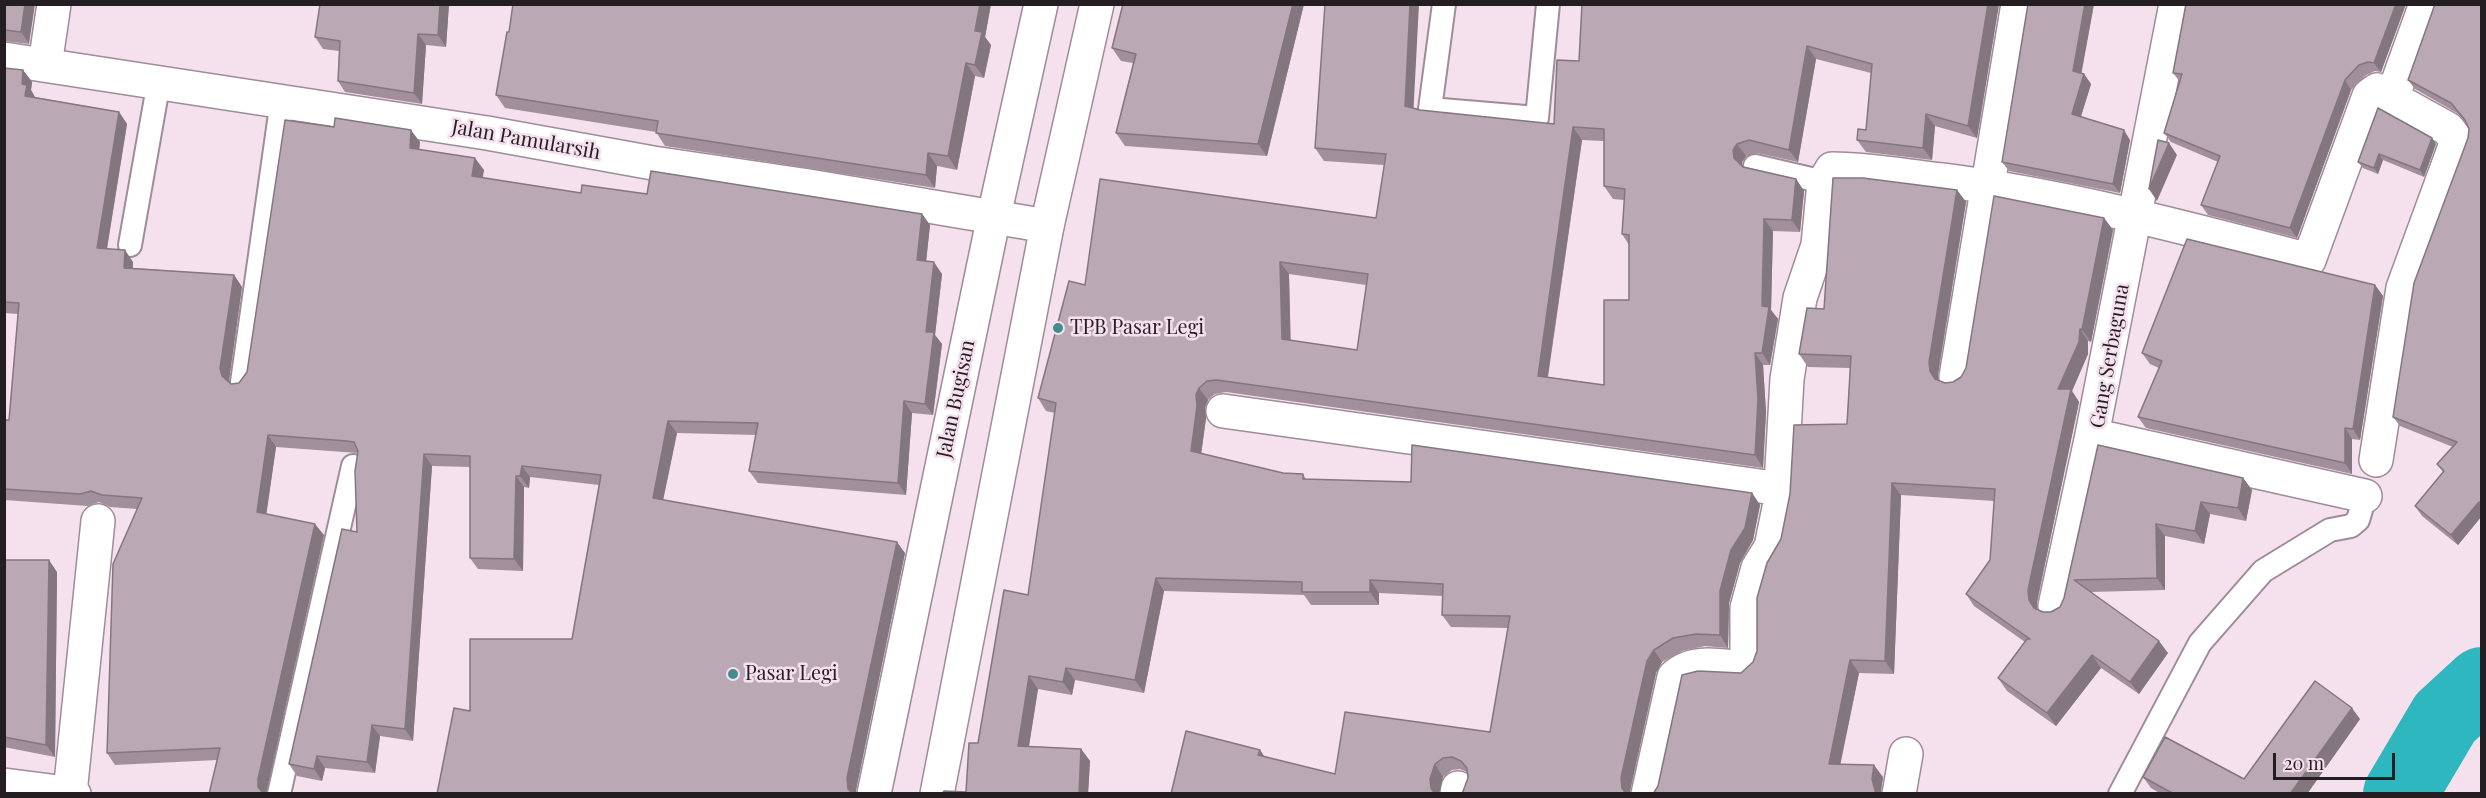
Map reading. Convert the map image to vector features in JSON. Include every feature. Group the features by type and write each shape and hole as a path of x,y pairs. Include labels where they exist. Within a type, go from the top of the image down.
{"street":[{"path":"45,65 54,4"},
{"name":"Jalan Bugisan","path":"874,794 994,216 1041,4"},
{"path":"936,794 1047,226 1097,4"},
{"path":"1956,377 2018,4"},
{"name":"Gang Serbaguna","path":"2176,4 2092,435 2362,505"},
{"path":"2392,98 2426,4"},
{"name":"Jalan Pamularsih","path":"4,59 282,100 487,133 653,164 809,186 1047,226"},
{"path":"1648,794 1674,677 1682,669 1709,665 1743,668 1747,663 1747,608 1758,568 1771,547 1781,489 1787,379 1800,298 1818,245 1824,182 1832,170 1864,170 1988,186 2135,214 2309,260 2369,96 2377,90 2448,129 2457,141 2403,288 2376,460"},
{"path":"1223,411 1781,489"},
{"path":"2055,606 2092,435"},
{"path":"70,793 98,521"},
{"path":"1899,794 1906,754"},
{"path":"4,785 74,794"}],"lane":[{"path":"1444,4 1430,109 1537,118 1548,4"},
{"path":"130,245 159,81"},
{"path":"242,382 282,100"},
{"path":"1755,166 1824,182"},
{"path":"279,794 353,466"},
{"path":"2120,794 2200,643 2263,571 2330,530 2351,526 2362,505"}],"building":[{"path":"4,4 25,4 21,32 4,30"},
{"path":"320,4 440,4 438,35 418,34 414,93 338,81 340,41 315,37"},
{"path":"513,4 980,4 975,31 982,32 975,65 966,63 948,156 928,153 926,175 656,133 658,121 496,95"},
{"path":"1123,4 1293,4 1258,144 1116,133 1136,54 1112,48"},
{"path":"1325,4 1410,4 1405,106 1420,110 1554,124 1557,60 1579,61 1582,4 1988,4 1968,126 1926,114 1923,148 1857,140 1858,129 1866,130 1872,64 1807,46 1789,150 1749,140 1737,144 1733,150 1734,158 1743,167 1796,179 1792,220 1764,219 1762,306 1769,307 1762,353 1755,353 1758,400 1755,455 1217,380 1207,381 1199,388 1196,395 1197,406 1191,451 1283,473 1303,474 1303,479 1411,482 1412,445 1752,493 1745,528 1731,550 1720,591 1720,635 1696,634 1673,638 1654,650 1647,661 1621,778 1622,788 1626,794 1462,794 1468,778 1467,768 1461,761 1452,757 1443,758 1435,764 1430,779 1431,788 1435,794 1171,794 1186,731 1260,750 1258,755 1335,774 1345,712 1490,732 1510,616 1442,615 1443,584 1370,580 1370,592 1302,592 1302,582 1156,578 1135,680 1066,668 1063,682 1029,676 1018,746 1081,749 1079,794 942,794 944,791 966,792 969,743 978,743 1004,590 1028,595 1056,403 1038,398 1069,281 1085,285 1100,179 1376,218 1386,154 1315,148","holes":["1573,127 1604,129 1604,186 1625,189 1622,234 1629,235 1629,300 1604,300 1604,385 1538,376","1280,262 1368,274 1357,350 1282,339"]},
{"path":"2028,4 2085,4 2073,71 2084,74 2072,114 2124,130 2113,184 2002,162"},
{"path":"2186,4 2396,4 2374,63 2359,65 2345,80 2290,228 2201,205 2220,156 2164,133 2182,74 2173,73"},
{"path":"2435,4 2481,4 2481,505 2479,502 2451,535 2415,506 2444,471 2437,464 2457,442 2393,417 2414,283 2468,138 2469,129 2465,120 2451,103 2408,80"},
{"path":"4,68 23,70 22,84 27,85 25,96 119,112 97,248 125,250 124,268 234,275 220,368 222,376 231,384 239,383 247,372 285,120 334,127 335,118 411,130 410,148 475,158 472,176 581,193 582,185 647,194 651,171 922,214 917,260 934,262 926,332 934,332 925,404 904,401 898,483 749,471 758,423 668,421 653,498 897,542 847,778 848,789 853,794 437,794 454,708 470,711 470,639 572,639 601,475 522,466 520,476 516,476 514,559 470,558 470,456 424,454 405,729 372,725 367,762 317,756 314,769 289,764 342,529 357,532 355,471 358,451 354,442 268,435 257,512 315,524 258,779 258,787 264,794 209,794 220,748 107,753 113,564 142,498 102,495 91,491 80,494 4,489 4,420 9,420 19,303 4,302"},
{"path":"2378,108 2432,138 2420,170 2379,154 2374,168 2358,162"},
{"path":"2158,140 2169,143 2149,189"},
{"path":"1833,178 1863,178 1957,190 1929,362 1930,371 1935,379 1945,383 1953,382 1961,377 1966,368 1994,196 2104,218 2079,342 2058,389 2071,389 2028,590 2029,600 2034,608 2043,612 2051,612 2060,607 2064,598 2098,445 2243,478 2238,508 2201,502 2195,531 2156,524 2157,578 2074,580 2159,641 2130,682 2092,655 2047,713 1998,678 2027,639 2030,639 1966,594 1990,560 1995,489 1892,483 1885,661 1850,660 1829,764 1874,765 1872,779 1876,794 1653,794 1658,786 1682,675 1698,671 1741,673 1753,662 1757,651 1757,598 1767,563 1781,539 1790,494 1794,425 1847,424 1851,356 1799,354 1807,308 1824,309"},
{"path":"2187,239 2375,285 2353,429 2345,428 2345,463 2138,417 2162,361 2142,353"},
{"path":"4,560 49,560 46,745 4,737"},
{"path":"2315,681 2352,708 2290,794 2174,794 2143,777 2165,737 2244,779"}],"waterway":[{"path":"2400,794 2445,718 2482,684"}],"place":[{"name":"TPB Pasar Legi","path":"1058,328"},
{"name":"Pasar Legi","path":"733,674"}]}
